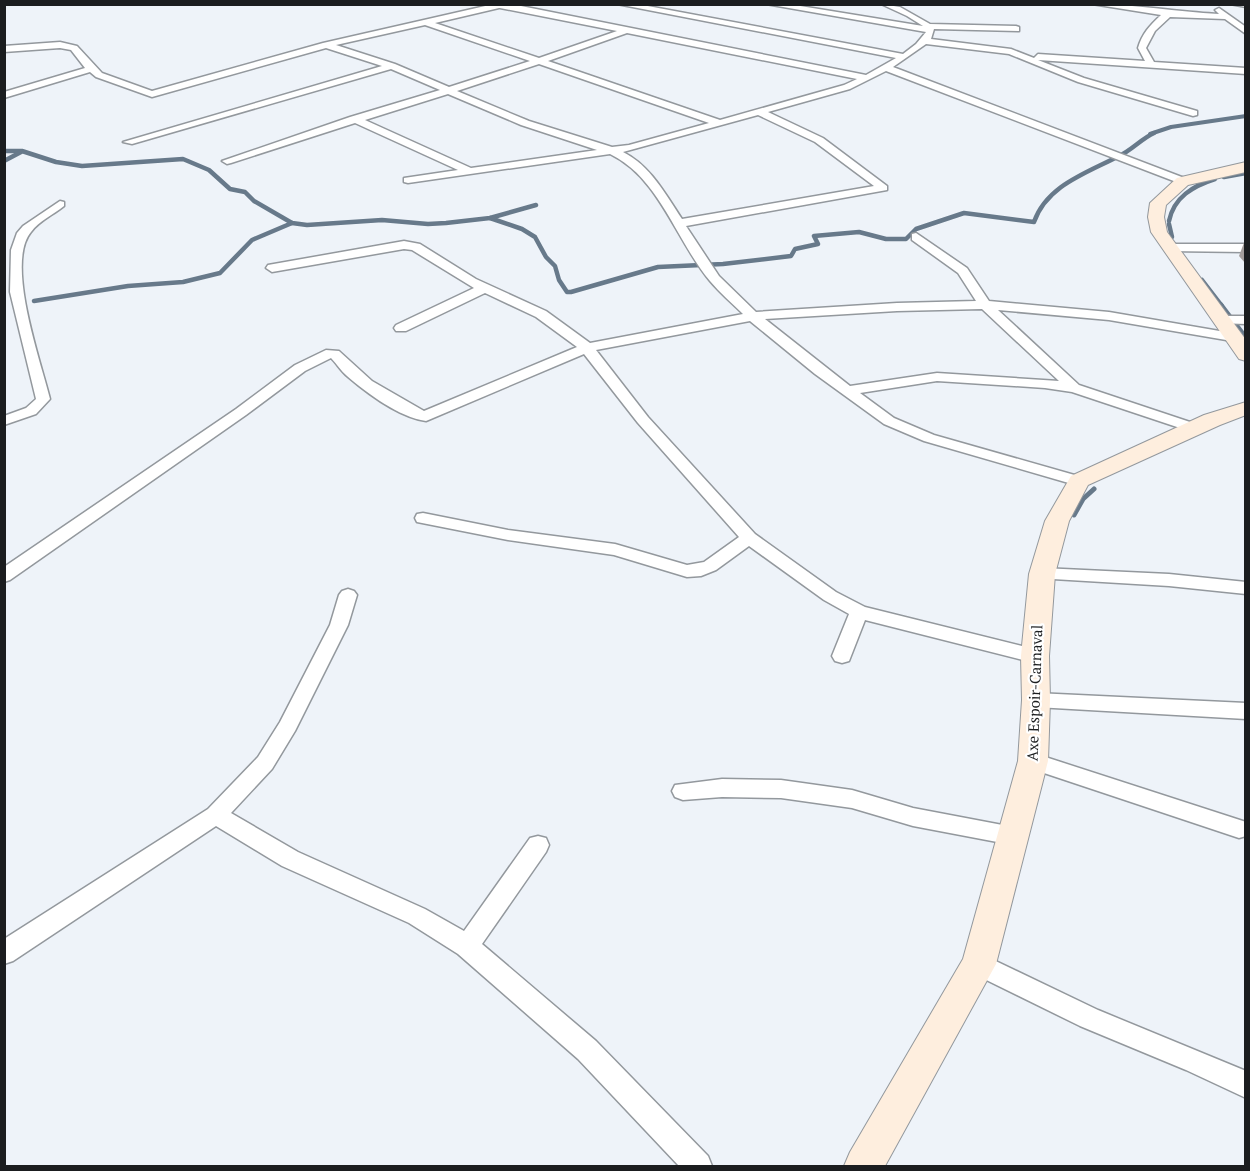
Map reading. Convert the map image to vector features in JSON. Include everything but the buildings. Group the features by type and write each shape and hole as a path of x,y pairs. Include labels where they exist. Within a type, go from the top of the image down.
{"street":[{"path":"621,4 735,32 902,56"},
{"path":"885,4 910,15 930,28"},
{"path":"1096,4 1168,14 1227,17"},
{"path":"1212,4 1245,32"},
{"path":"1234,4 1245,5"},
{"path":"6,48 67,46 74,48 99,75 148,94 326,45 503,5 624,32 785,60 868,78"},
{"path":"771,8 781,6 930,28 1016,29"},
{"path":"1150,64 1142,48 1144,39 1152,27 1168,14"},
{"path":"711,48 762,17"},
{"path":"423,22 720,123"},
{"path":"926,41 930,28"},
{"path":"227,161 624,32"},
{"path":"408,180 644,145 827,94 868,78 926,41 996,48 1026,57 1081,80 1193,113"},
{"path":"326,45 392,66 448,88 525,123 612,151 640,169 680,223 714,278 753,316 889,421 929,438 1079,481 1194,428 1245,408"},
{"path":"1026,57 1245,71"},
{"path":"128,142 392,66"},
{"path":"884,67 1183,181"},
{"path":"4,95 91,69"},
{"path":"680,223 883,188 819,140 760,112"},
{"path":"354,119 472,172"},
{"path":"1245,167 1183,181 1158,203 1156,217 1159,232 1245,355"},
{"path":"4,421 31,411 39,406 43,399 14,299 13,255 25,230 60,204"},
{"path":"916,237 963,271 985,305 1074,388"},
{"path":"272,268 411,245 417,246 483,289 541,314 587,348 643,420 749,538 830,596 860,612 940,634 1035,656"},
{"path":"1171,248 1245,248"},
{"path":"401,328 483,289"},
{"path":"4,576 241,412 300,368 327,355 335,354 349,370 368,384 418,415 426,416 587,348 753,316 942,305 985,305 1105,313 1232,337"},
{"path":"1221,320 1245,320"},
{"path":"846,390 937,376 1074,388 1194,428"},
{"name":"Axe Espoir-Carnaval","path":"864,1167 979,964 1033,761 1036,700 1035,656 1042,574 1057,521 1079,481"},
{"path":"423,518 508,536 615,550 687,571 701,570 710,566 749,538"},
{"path":"1042,574 1169,580 1245,588"},
{"path":"4,953 216,815 265,763 288,726 339,625 348,596"},
{"path":"842,656 860,612"},
{"path":"1036,700 1245,711"},
{"path":"1033,761 1239,829"},
{"path":"683,791 722,788 781,789 852,799 914,817 1013,836"},
{"path":"216,815 290,859 417,916 467,946 587,1050 698,1167"},
{"path":"467,946 538,845"},
{"path":"979,964 1089,1018 1195,1061 1245,1085"}],"waterway":[{"path":"1150,134 1171,127 1246,116"},
{"path":"490,218 522,229 535,237 546,257 555,266 559,280 567,292 571,292 658,267 723,264 791,256 795,249 818,244 814,236 859,232 886,239 906,239 916,229 964,213 1034,222 1040,209 1058,189 1124,154 1154,133"},
{"path":"4,151 22,151 56,162 82,166 183,159 209,170 230,189 245,192 254,201 292,223"},
{"path":"4,161 21,152"},
{"path":"1224,177 1246,173"},
{"path":"1169,221 1180,199 1192,189 1215,179"},
{"path":"490,218 536,205"},
{"path":"292,223 307,225 382,220 428,224 490,218"},
{"path":"34,301 128,286 183,282 220,273 252,240 292,223"},
{"path":"1169,224 1172,237"},
{"path":"1202,280 1222,306"},
{"path":"1221,305 1246,338"},
{"path":"1074,515 1083,499 1094,489"}]}
